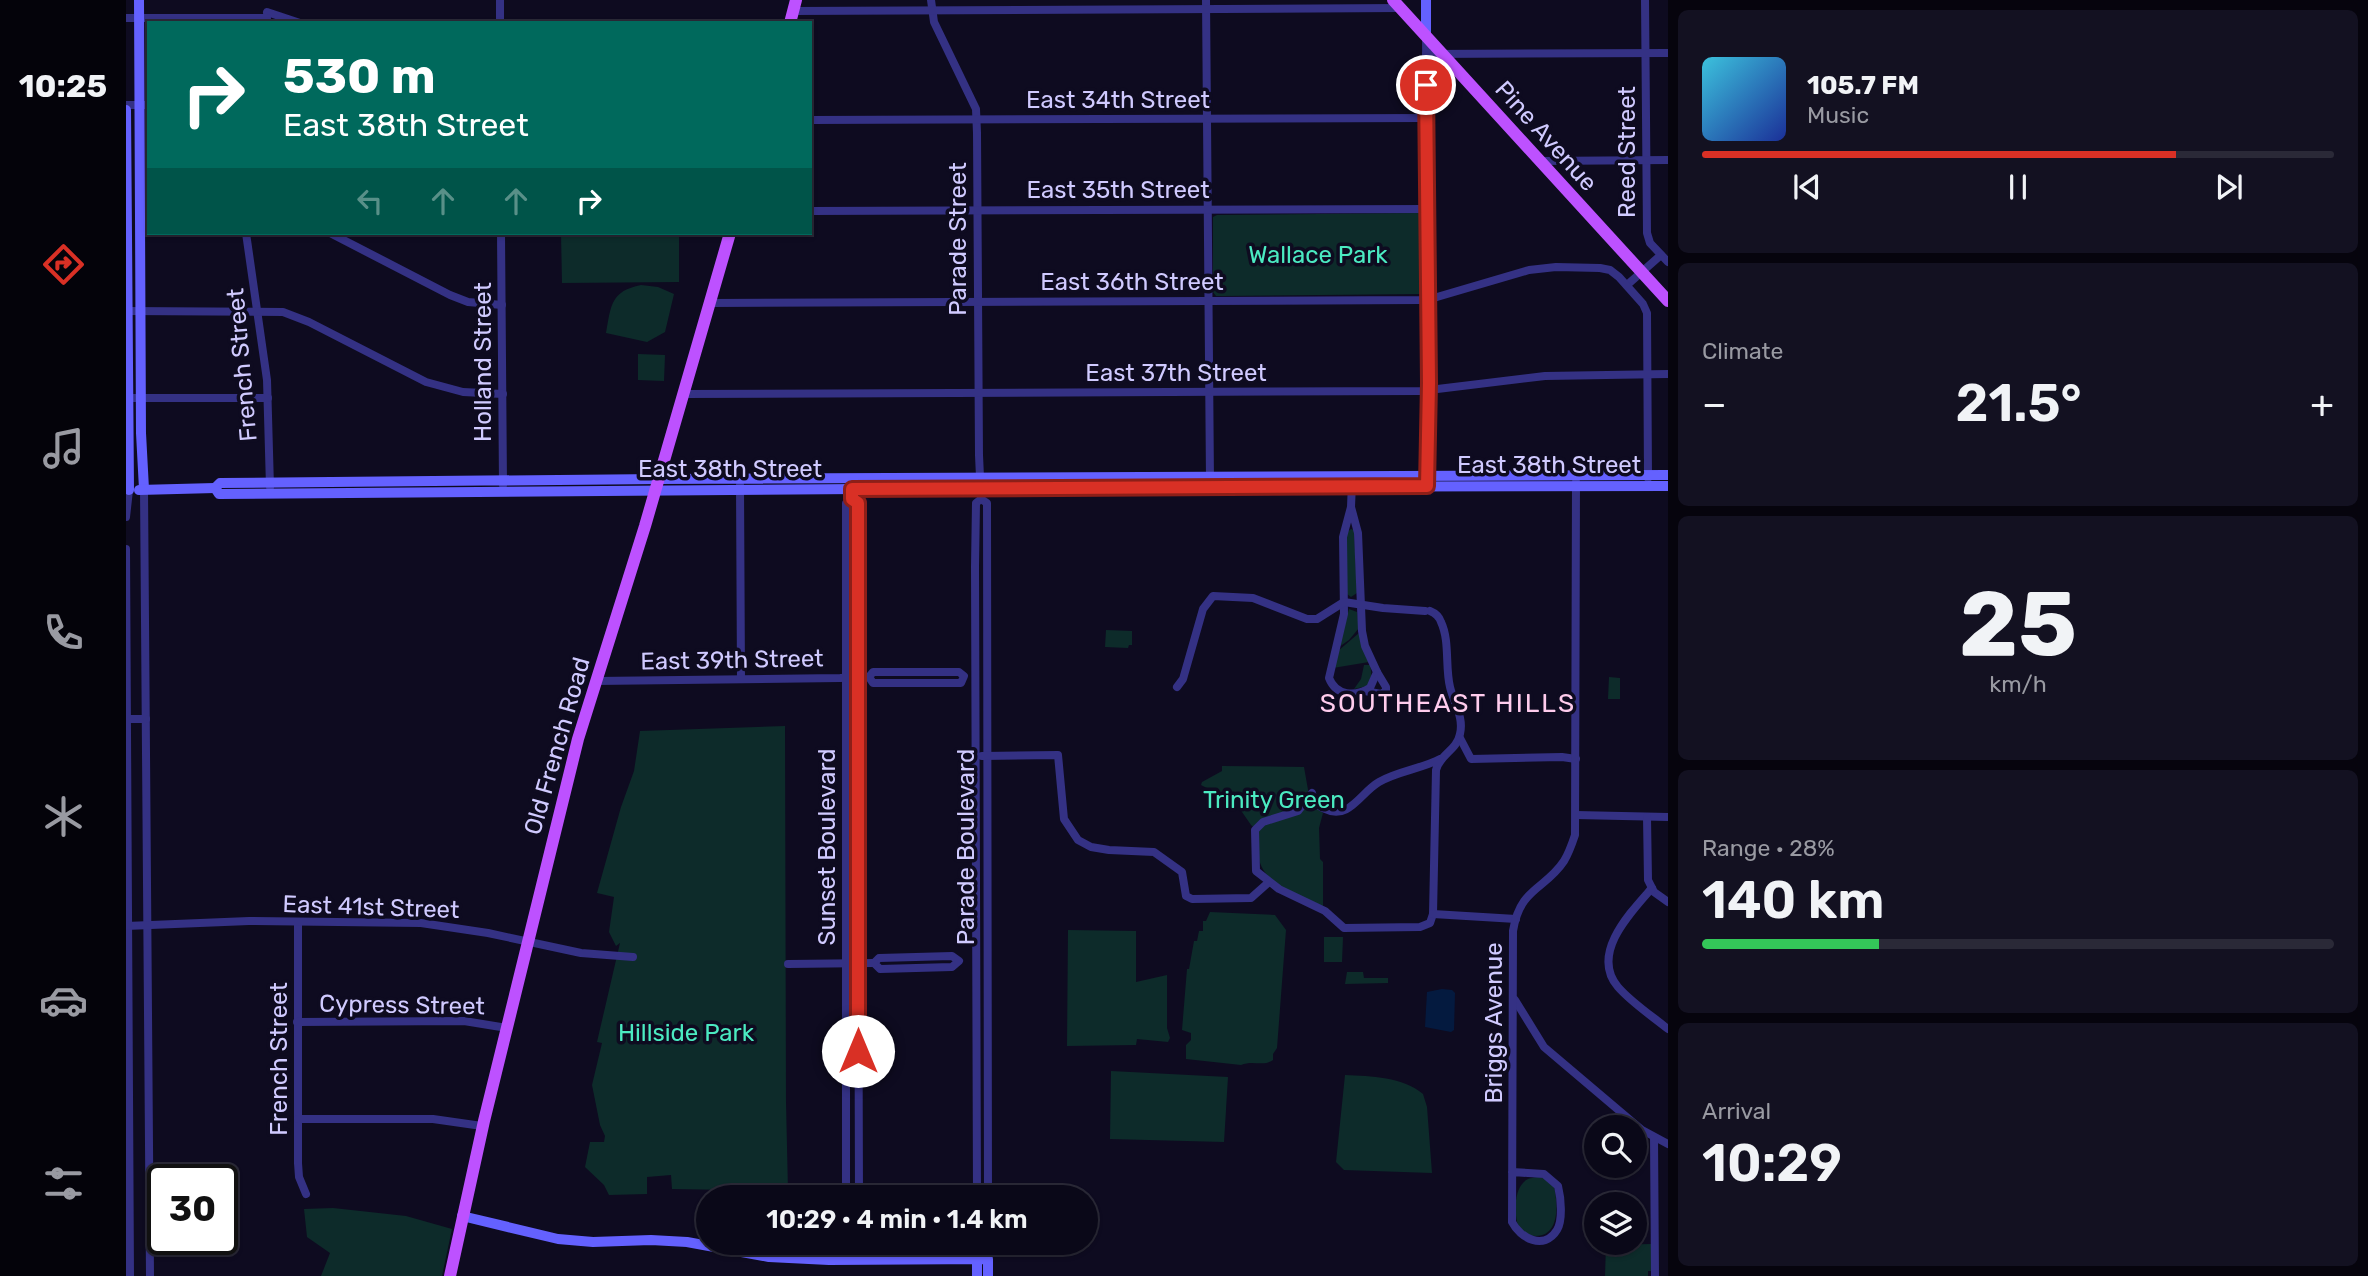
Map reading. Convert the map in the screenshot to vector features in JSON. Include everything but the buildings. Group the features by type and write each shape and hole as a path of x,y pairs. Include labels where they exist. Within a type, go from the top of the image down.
{"main road":[{"path":"139,0 144,105 141,311 144,489"},
{"path":"1426,0 1426,36"},
{"name":"Pine Avenue","path":"1397,4 1668,301"},
{"path":"126,108 128,490"},
{"name":"Old French Road","path":"450,1276 482,1125 572,758 657,484 729,235"},
{"name":"East 38th Street","path":"1647,481 1668,475"},
{"name":"East 38th Street","path":"128,490 215,488 220,483 270,488 740,484 852,489 1210,482 1647,481 1668,486"},
{"path":"462,1216 558,1239 593,1242 666,1240 758,1256 983,1259"},
{"path":"976,1276 983,1259"},
{"path":"983,1259 988,1276"}],"street":[{"path":"500,0 500,21"},
{"name":"Parade Street","path":"931,0 944,45 976,109 981,488"},
{"path":"1046,0 1046,10"},
{"name":"Reed Street","path":"1646,0 1647,237 1661,255"},
{"path":"267,2 267,17"},
{"path":"793,11 1397,4"},
{"path":"1206,5 1210,482"},
{"path":"126,18 267,17 289,21"},
{"path":"1426,36 1429,391 1427,481"},
{"path":"1426,54 1668,53"},
{"path":"126,108 144,105"},
{"name":"East 34th Street","path":"812,120 1426,118"},
{"path":"1540,161 1668,160"},
{"path":"126,209 144,209"},
{"name":"East 35th Street","path":"812,211 1427,209"},
{"name":"French Street","path":"246,235 268,398 270,488"},
{"path":"334,235 450,295 468,302 502,305"},
{"name":"Holland Street","path":"501,235 503,486"},
{"path":"1647,481 1647,313 1627,285 1661,255 1668,262"},
{"name":"East 36th Street","path":"710,303 1428,299 1543,268 1606,269 1615,273 1627,285"},
{"path":"127,311 282,312 299,317 434,385 463,392 503,394"},
{"name":"East 37th Street","path":"684,394 1429,391 1545,376 1668,374"},
{"path":"127,398 268,398"},
{"path":"1351,507 1358,533 1360,604 1365,646 1386,687 1381,694 1338,691 1333,688 1329,678 1341,632 1344,602 1343,537 1351,507 1352,481"},
{"name":"Briggs Avenue","path":"1513,1172 1544,1174 1558,1186 1558,1229 1549,1238 1530,1240 1514,1226 1513,1172 1513,936 1516,919 1526,897 1565,860 1575,835 1576,481"},
{"path":"740,484 741,679"},
{"name":"Parade Boulevard","path":"977,1185 976,503 981,488"},
{"name":"Parade Boulevard","path":"981,488 987,503 988,1185"},
{"path":"144,489 150,1276"},
{"name":"Sunset Boulevard","path":"852,489 858,503 859,1185"},
{"name":"Sunset Boulevard","path":"846,1185 846,503 852,489"},
{"path":"126,517 128,490"},
{"path":"126,549 128,1276 138,1276"},
{"path":"1177,687 1183,679 1203,609 1213,596 1253,598 1307,619 1317,619 1344,602 1427,611 1439,618 1443,627 1449,684 1461,716 1460,738 1455,746 1426,767 1380,781 1347,810 1327,811 1314,801 1312,793 1298,811 1272,818 1256,827 1256,871 1289,894 1325,911 1344,928 1420,927 1430,923 1433,914 1436,770 1440,759"},
{"path":"1365,691 1374,683 1377,672"},
{"name":"East 39th Street","path":"596,681 870,677 873,683 961,683 964,677 987,677"},
{"path":"127,719 146,719"},
{"path":"1460,738 1471,759 1576,759"},
{"path":"975,756 1058,755 1064,819 1078,840 1091,847 1154,852 1182,872 1184,891 1186,896 1192,899 1251,898 1269,882"},
{"path":"1576,815 1668,817"},
{"path":"1647,817 1648,880 1652,888 1668,902"},
{"path":"1652,888 1612,944 1609,968 1617,985 1668,1029"},
{"path":"1433,914 1516,919"},
{"name":"French Street","path":"298,922 299,1177 306,1194"},
{"name":"East 41st Street","path":"128,925 421,923 478,931 581,953 633,957"},
{"path":"788,964 858,962 874,963 880,969 952,967 959,961 988,962"},
{"path":"1513,998 1544,1047 1654,1138 1668,1144"},
{"name":"Cypress Street","path":"297,1022 464,1021 507,1028"},
{"path":"298,1119 433,1119 482,1125"},
{"path":"1654,1138 1655,1276"},
{"path":"128,1150 149,1150"},
{"path":"982,1255 983,1259"},
{"path":"983,1259 984,1255"}],"green space":[{"name":"Wallace Park","path":"1419,213 1423,218 1420,294 1216,296 1213,292 1213,217 1217,215"},
{"path":"561,235 679,235 679,282 562,283"},
{"path":"641,285 658,287 674,294 665,332 647,342 606,333 611,307 618,295"},
{"path":"638,354 665,355 664,381 638,380"},
{"path":"1354,530 1357,593 1351,597 1347,594 1346,533"},
{"path":"1349,609 1357,612 1359,628 1339,647"},
{"path":"1106,630 1132,631 1132,645 1128,648 1105,647"},
{"path":"1359,633 1369,662 1333,668 1338,651"},
{"path":"1364,665 1370,665 1370,681 1367,686 1354,689 1361,679"},
{"path":"1609,677 1620,678 1620,699 1608,699"},
{"name":"Hillside Park","path":"785,726 788,1185 696,1185 696,1189 672,1189 671,1175 647,1177 647,1194 609,1195 604,1185 585,1167 590,1142 604,1142 605,1136 600,1125 592,1085 602,1043 597,1042 620,943 616,946 609,932 614,897 597,893 634,771 640,731"},
{"name":"Trinity Green","path":"1222,766 1304,767 1310,801 1323,813 1319,828 1320,859 1323,862 1323,906 1284,889 1273,881 1260,861 1257,848 1259,832 1233,799 1201,785 1222,771"},
{"path":"1210,912 1275,915 1286,930 1277,1048 1273,1060 1269,1062 1241,1065 1186,1059 1186,1045 1191,1040 1191,1033 1182,1030 1187,969 1194,941 1197,941 1199,931 1203,931 1203,921 1206,921"},
{"path":"1068,930 1136,931 1136,982 1167,975 1168,1042 1137,1039 1136,1045 1067,1046"},
{"path":"1324,937 1343,937 1342,962 1324,962"},
{"path":"1347,972 1363,972 1364,978 1388,978 1388,983 1345,984"},
{"path":"1111,1071 1228,1077 1224,1142 1110,1139"},
{"path":"1345,1075 1396,1081 1423,1094 1427,1107 1432,1173 1344,1170 1336,1162"},
{"path":"1538,1177 1544,1178 1554,1187 1556,1210 1549,1231 1544,1235 1534,1236 1526,1234 1518,1226 1516,1206 1518,1192 1523,1183"},
{"path":"333,1208 406,1216 452,1229 442,1276 321,1276 330,1253 307,1237 304,1209"},
{"path":"1647,1244 1651,1244 1651,1271 1648,1271 1648,1276 1605,1276 1606,1255 1647,1255"}],"water":[{"path":"1442,989 1455,993 1454,1030 1451,1032 1425,1027 1427,992"}],"district":[{"name":"SOUTHEAST HILLS","path":"1448,703"}],"route":[{"path":"858,1051 858,503 852,499 852,489 1427,486 1429,383 1426,85"}]}
